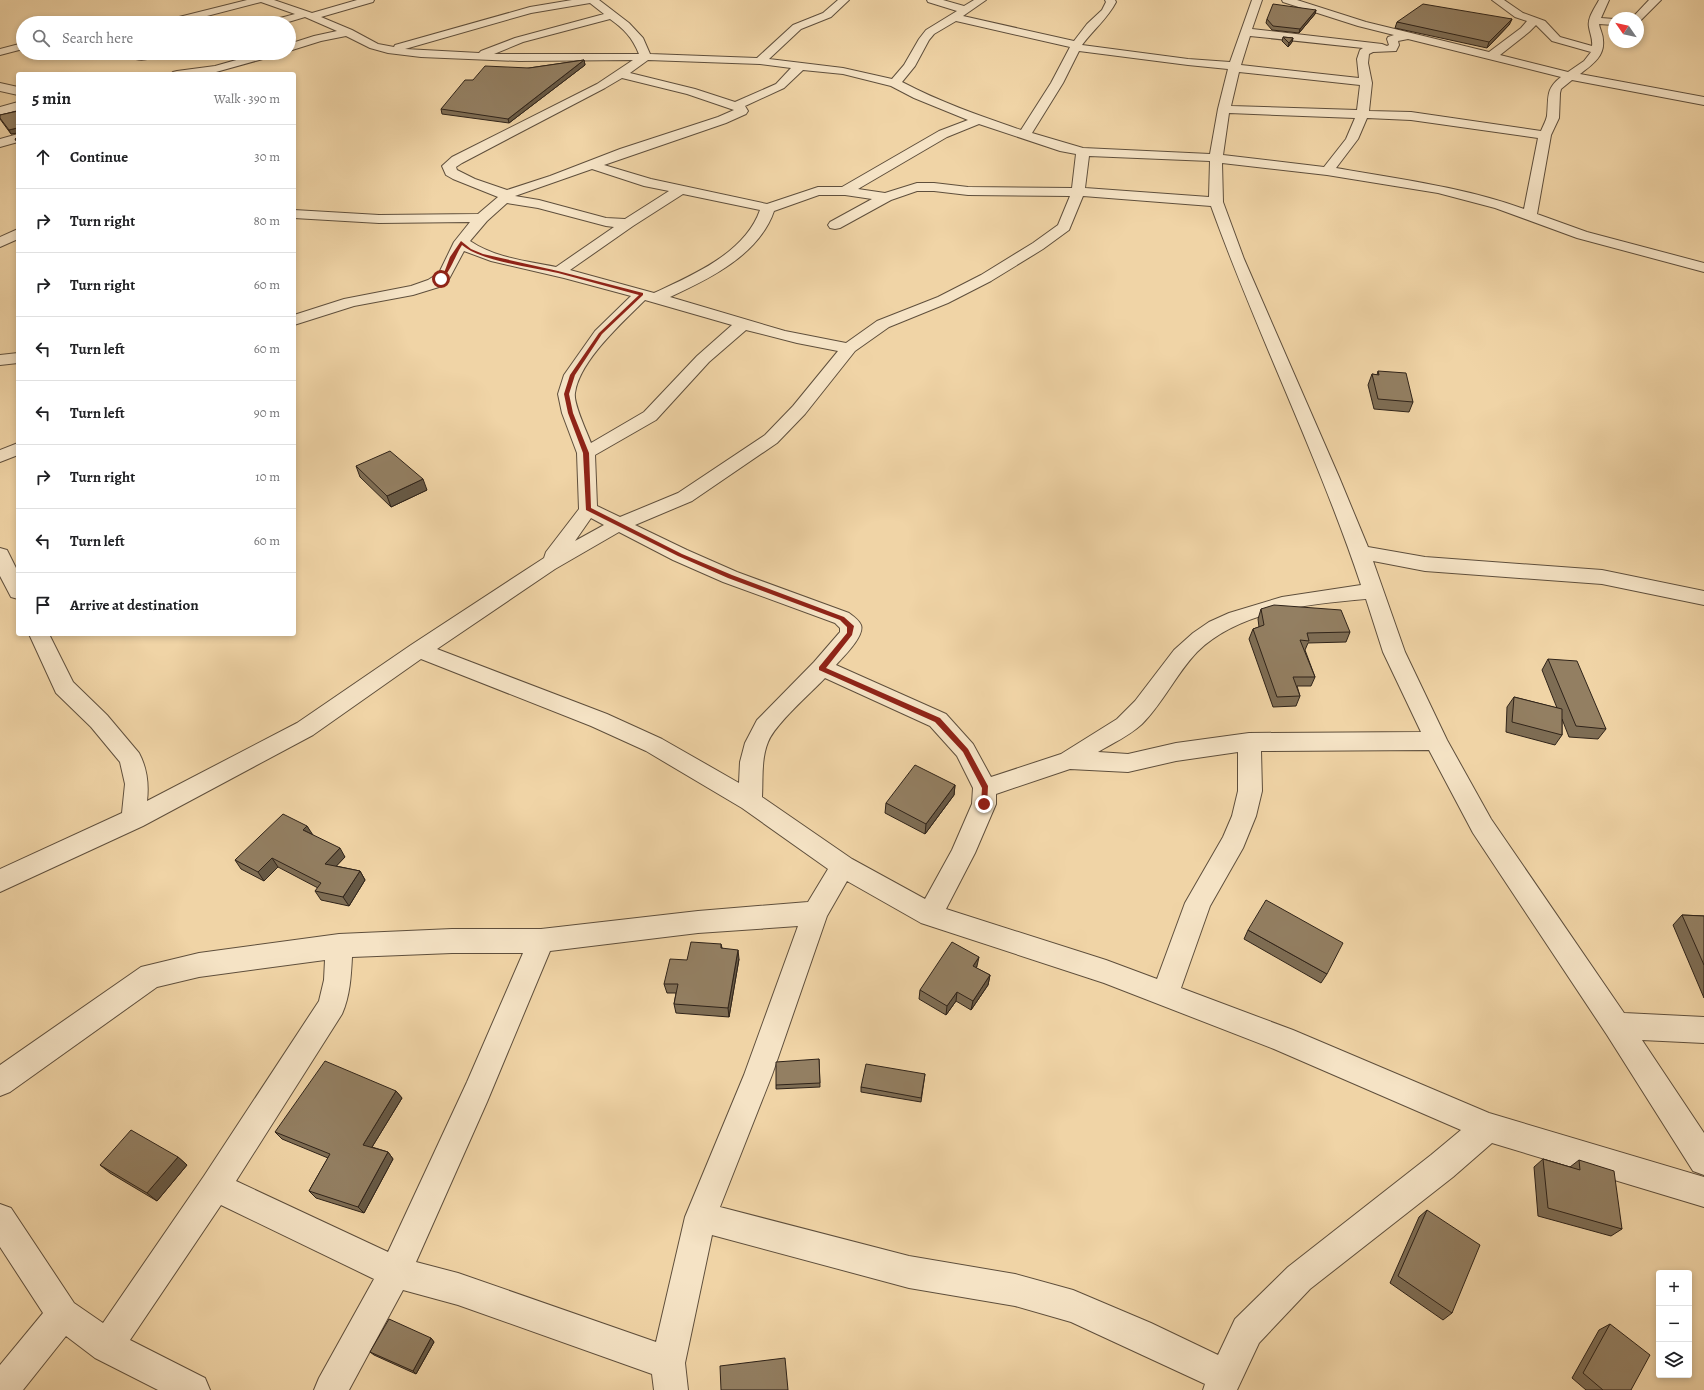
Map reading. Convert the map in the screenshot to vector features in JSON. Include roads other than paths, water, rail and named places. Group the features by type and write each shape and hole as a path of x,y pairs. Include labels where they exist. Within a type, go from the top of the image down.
{"street":[{"path":"195,16 259,0"},
{"path":"264,0 309,15 348,32 374,46 388,50 477,57 548,59 646,57 760,61 843,71 895,83 918,95 979,120 1065,148 1083,152 1216,158 1328,171 1439,189 1467,195 1530,215 1582,235 1704,268"},
{"path":"279,5 296,0"},
{"path":"296,18 369,0"},
{"path":"388,50 530,10 591,0 625,25 639,40 646,57"},
{"path":"760,61 797,27 827,15 844,0"},
{"path":"932,0 965,10"},
{"path":"895,83 909,66 924,38 930,32 981,0"},
{"path":"1024,135 1057,83 1076,46 1091,26 1106,12 1111,2 1110,0"},
{"path":"1257,0 1248,32 1235,67 1224,109 1216,158 1216,202 1237,260 1304,413 1360,552 1394,652 1436,741 1482,826 1617,1026 1704,1160"},
{"path":"1497,0 1519,15 1541,23 1556,39 1598,52"},
{"path":"1530,215 1534,187 1545,135 1553,118 1554,93 1556,88 1588,63 1598,52 1598,38 1594,27 1594,21 1604,0"},
{"path":"1637,0 1652,2"},
{"path":"1293,1 1362,24 1571,76 1704,100"},
{"path":"1643,12 1652,2"},
{"path":"477,57 490,50 519,40 612,15"},
{"path":"954,17 1076,46 1188,62 1366,82"},
{"path":"1491,56 1525,30 1533,21"},
{"path":"1594,21 1608,22"},
{"path":"296,46 318,38 348,32"},
{"path":"1248,32 1393,49"},
{"path":"1393,49 1394,45 1392,39 1410,35"},
{"path":"0,52 16,48"},
{"path":"1328,171 1352,139 1361,115 1366,82 1363,58 1364,52 1371,49 1393,49"},
{"path":"628,223 606,222 539,204 505,197 487,187 458,178 451,172 449,166 457,160 621,74 646,57"},
{"path":"209,72 248,60"},
{"path":"736,106 780,86 800,65"},
{"path":"193,72 216,69"},
{"path":"296,319 358,300 416,289 433,283 441,279 446,273 452,257 461,242 505,197 625,152 722,120 742,111 741,108 736,106 691,91 621,74"},
{"path":"0,87 16,91"},
{"path":"0,111 16,107"},
{"path":"1224,109 1426,118 1545,135"},
{"path":"845,191 897,163 943,134 979,120"},
{"path":"3,150 16,140"},
{"path":"0,881 134,819 305,729 419,650 548,564 618,525 685,497 771,439 799,410 849,348 883,324 943,300 986,278 1038,246 1064,227 1078,192 1083,152"},
{"path":"592,165 620,176 768,208 818,191 845,191 886,197"},
{"path":"835,225 886,197 917,187 934,187 968,191 1078,192 1216,202"},
{"path":"558,272 628,223 681,190"},
{"path":"548,564 588,509 586,453 571,413 566,394 572,375 601,334 649,296 686,284 714,268 750,240 760,226 768,208"},
{"path":"296,214 379,219 483,218"},
{"path":"0,243 16,234"},
{"path":"461,242 469,250 482,255 558,272 649,296 743,324 822,345 849,348"},
{"path":"586,453 650,416 703,359 743,324"},
{"path":"0,360 16,358"},
{"path":"0,457 16,449"},
{"path":"588,509 618,525 730,577 842,618 850,626 850,634 822,668 765,726 756,743 753,756 750,801"},
{"path":"1360,552 1425,564 1602,577 1704,598"},
{"path":"0,555 16,588"},
{"path":"985,788 1069,760 1120,728 1134,718 1181,655 1200,637 1224,622 1242,615 1287,604 1340,593 1373,590"},
{"path":"40,636 64,687 98,721 131,759 137,784 134,819"},
{"path":"419,650 599,720 654,745 750,801 843,866 930,915 1106,972 1283,1039 1488,1127 1704,1192"},
{"path":"822,668 938,720 965,750 985,788 984,804 963,853 930,915"},
{"path":"1069,760 1128,763 1176,752 1249,742 1436,741"},
{"path":"1165,995 1198,904 1234,841 1244,816 1250,790 1249,742"},
{"path":"215,1187 395,1272 458,1289 669,1377 700,1217 758,1075 815,913 843,866"},
{"path":"0,1082 150,976 199,965 339,946 452,941 541,941 683,924 815,913"},
{"path":"331,1390 395,1272 477,1092 541,941"},
{"path":"106,1346 215,1187 332,1005 337,980 339,946"},
{"path":"1617,1026 1704,1030"},
{"path":"700,1217 909,1272 1015,1290 1073,1306 1139,1335 1223,1383 1247,1331 1299,1278 1442,1166 1488,1127"},
{"path":"0,1219 63,1314 106,1346 194,1390"},
{"path":"0,1390 63,1314"}]}
